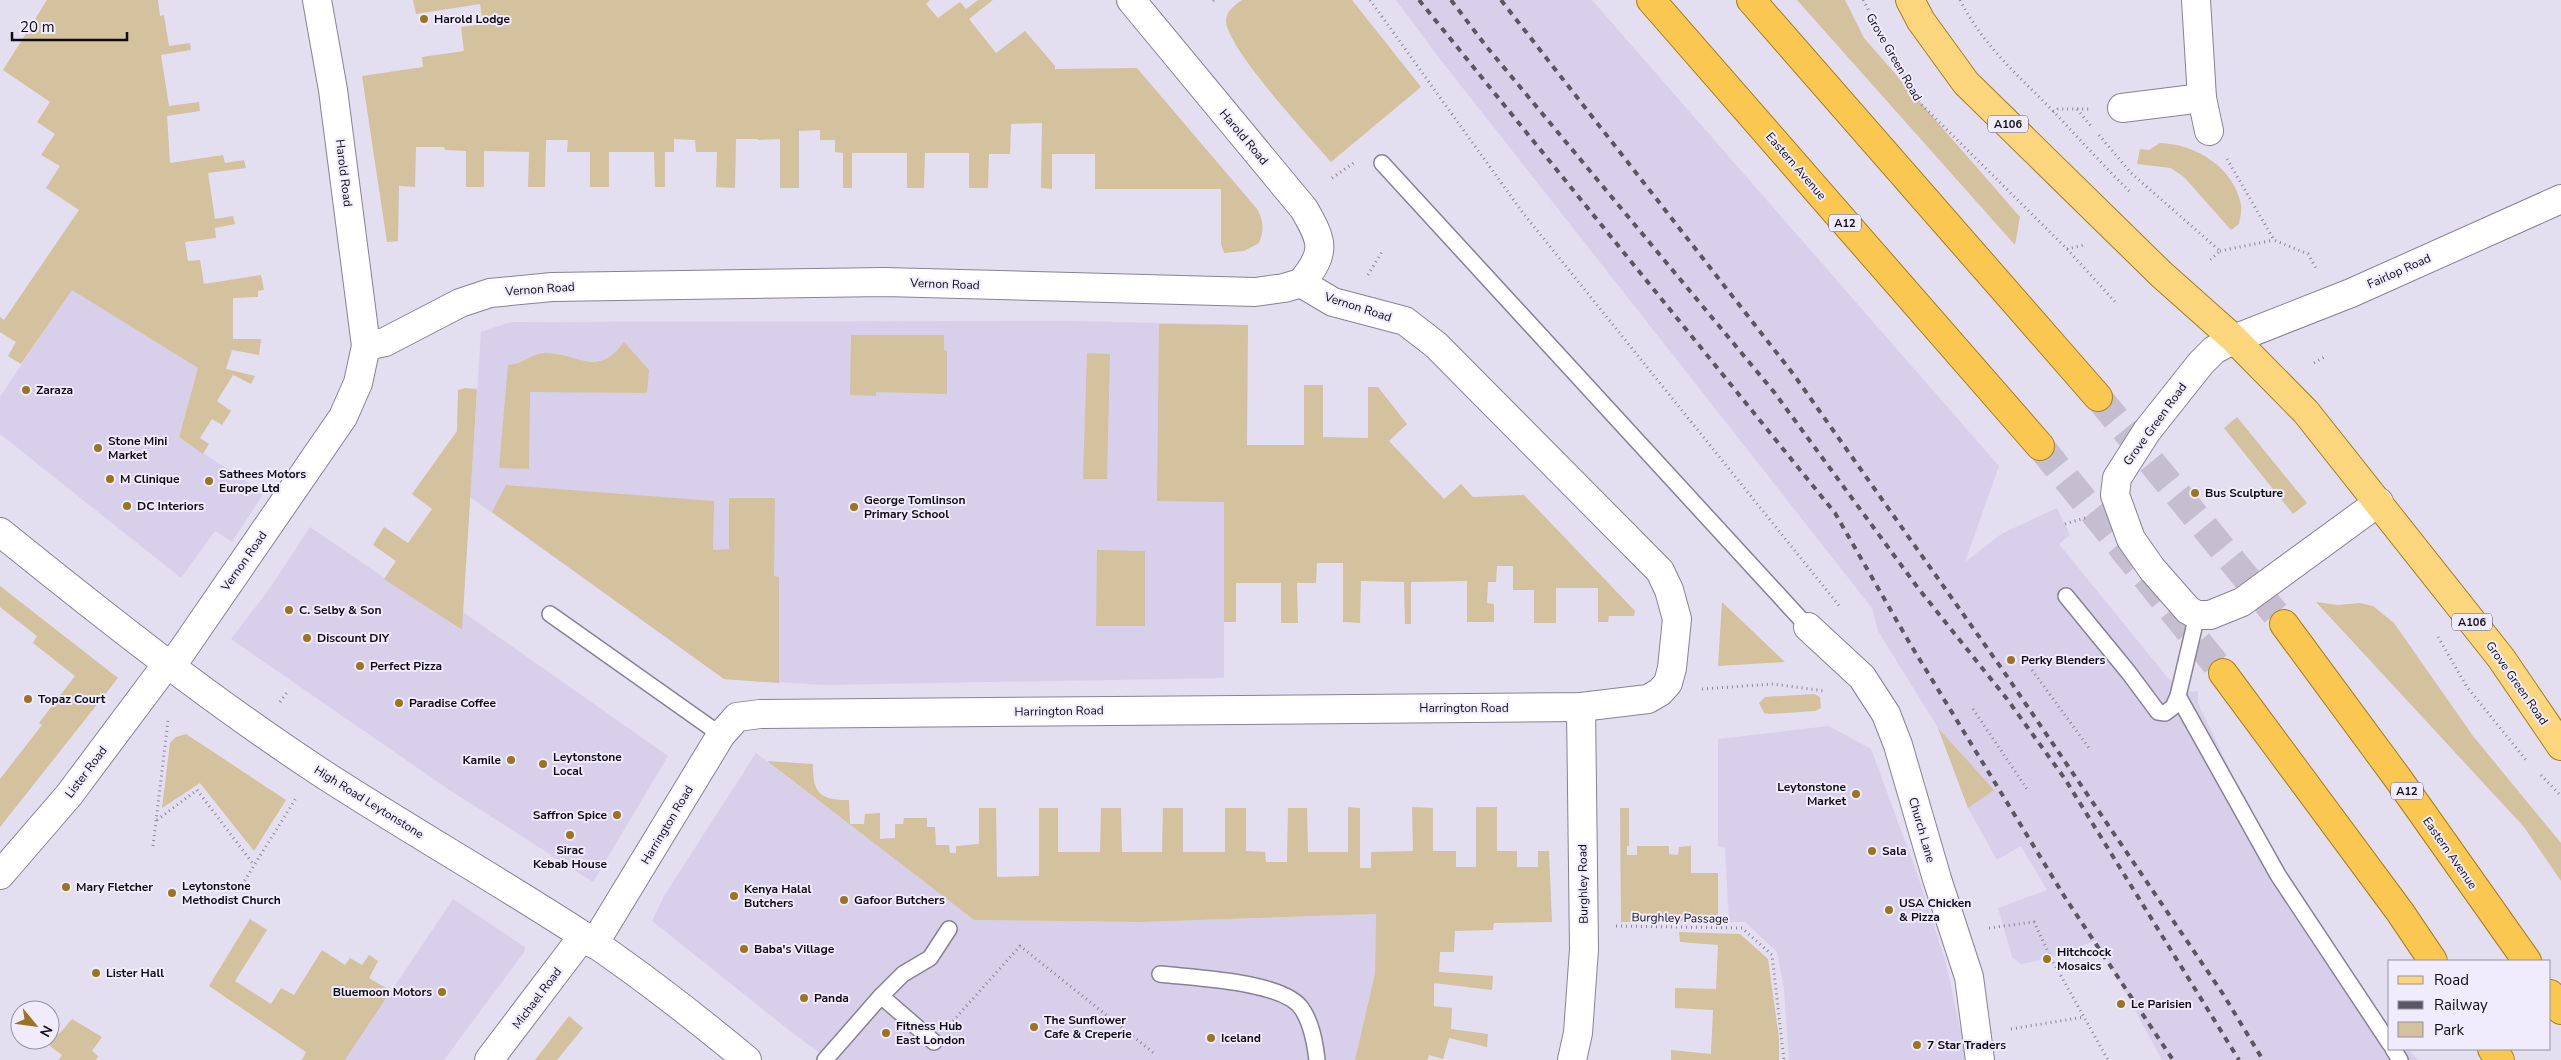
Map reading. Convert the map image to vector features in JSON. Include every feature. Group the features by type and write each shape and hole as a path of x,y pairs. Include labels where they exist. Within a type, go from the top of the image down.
{"highway":[{"name":"Eastern Avenue","path":"1651,0 2040,446"},
{"path":"1751,0 2098,397"},
{"name":"Eastern Avenue","path":"2284,624 2405,788 2526,960"},
{"path":"2224,673 2400,912 2432,960"},
{"path":"2551,995 2561,1010"}],"main road":[{"name":"Grove Green Road","path":"1910,0 1921,22 1966,83 2161,274 2234,339 2306,412 2501,658 2561,746"}],"street":[{"name":"Harold Road","path":"317,0 333,90 366,346"},
{"name":"Harold Road","path":"1131,0 1304,210 1318,234 1320,253 1314,267 1301,283"},
{"path":"2196,0 2202,98 2210,131"},
{"path":"2122,108 2202,98"},
{"name":"Fairlop Road","path":"2234,339 2351,293 2561,199"},
{"name":"Vernon Road","path":"169,666 343,418 358,383 366,346 384,342 460,303 490,293 544,287 885,282 1256,292 1284,288 1301,283 1333,302 1405,321 1436,345 1660,571 1675,606 1677,619 1676,636 1668,683 1660,692 1648,699"},
{"name":"Grove Green Road","path":"2197,615 2182,604 2152,569 2131,539 2115,495 2117,478 2147,431 2183,384 2214,350 2234,339"},
{"path":"2197,615 2210,615 2242,602 2379,502"},
{"name":"High Road Leytonstone","path":"0,532 169,666 322,773 589,940 694,1016 747,1060"},
{"name":"Church Lane","path":"1808,627 1862,677 1886,714 1898,745 1954,934 1969,977 1980,1060"},
{"name":"Lister Road","path":"0,875 69,795 169,666"},
{"name":"Harrington Road","path":"589,940 721,735 737,718 760,714 1581,707 1648,699"},
{"name":"Burghley Road","path":"1572,1060 1578,1033 1584,950 1581,707"},
{"name":"Michael Road","path":"489,1060 589,940"}],"lane":[{"path":"1382,163 1808,627"},
{"path":"2066,596 2129,673 2158,712 2165,713 2173,708 2178,696 2197,615"},
{"path":"550,614 721,735"},
{"path":"2178,696 2278,875 2388,1041"},
{"path":"825,1060 881,996 903,974 930,958 949,929"},
{"path":"1160,974 1266,988 1286,994 1302,1008 1315,1040 1317,1060"},
{"path":"881,996 934,1042"}],"path":[{"path":"1370,0 1423,71 1523,213 1841,609"},
{"name":"Grove Green Road","path":"1863,0 1920,103 2067,249 2117,304"},
{"path":"1960,0 1972,24 1995,52"},
{"path":"2077,109 2131,172 2220,251"},
{"path":"2210,131 2274,240"},
{"path":"2210,260 2220,251 2274,240 2308,254 2320,274"},
{"path":"1366,279 1383,250"},
{"path":"2314,363 2326,356"},
{"path":"2032,670 2089,748"},
{"path":"1699,689 1772,684 1832,692 1845,690 1862,677"},
{"path":"1973,709 2029,792"},
{"path":"153,846 168,719"},
{"path":"157,820 198,790 254,865"},
{"path":"242,885 296,798"},
{"path":"1954,934 2034,922 2108,1060"},
{"name":"Burghley Passage","path":"1621,926 1742,928 1772,955 1784,1060"},
{"path":"934,1042 1020,946 1155,1054"},
{"path":"2007,1030 2084,1017"}],"shaded area":[{"path":"1396,0 1592,0 1999,466 1965,562 2001,534 2057,508 2070,535 2059,544 2168,678 2187,692 2198,691 2198,703 2283,881 2388,1025 2388,1050 2409,1050 2418,1060 2162,1060 2097,940 2051,958 2021,964 2012,957 1998,908 2047,890 2021,846 1997,860 1968,808 1938,728 1878,631 1872,608 1440,59"},
{"path":"72,289 198,368 179,437 264,493 232,542 215,531 181,578 0,434 0,397"},
{"name":"George Tomlinson Primary School","path":"1077,321 1248,325 1248,341 1224,502 1224,678 825,685 724,679 470,497 481,332 511,322"},
{"path":"310,527 461,630 463,612 668,756 593,882 448,789 231,639 270,588"},
{"path":"1829,726 1871,749 1918,876 1946,963 1967,1060 1789,1060 1784,989 1777,952 1745,922 1729,922 1725,848 1718,847 1718,739"},
{"path":"756,753 974,920 1142,922 1376,914 1375,973 1355,1060 830,1060 795,1035 652,921 664,896"},
{"path":"453,899 525,947 525,951 444,1060 345,1060"}],"green space":[{"path":"47,0 158,0 160,16 164,15 169,46 190,43 191,50 161,55 169,106 199,102 200,111 167,116 170,163 223,155 225,163 244,160 246,168 208,173 215,219 233,216 235,224 215,228 216,238 185,242 188,261 200,260 204,284 261,275 264,290 258,291 258,297 233,298 233,339 261,339 259,355 232,350 226,369 255,376 251,384 233,375 217,401 231,411 222,425 212,419 200,438 209,444 203,454 179,437 198,368 72,290 21,364 8,356 16,342 0,332 0,317 4,320 79,210 46,188 60,166 41,155 55,134 37,122 50,102 3,70"},
{"path":"413,0 930,0 926,4 938,18 960,2 966,9 978,0 993,0 969,19 996,53 1025,31 1055,66 1055,69 1137,68 1257,209 1262,222 1261,238 1259,243 1244,251 1224,253 1221,244 1221,189 1095,189 1095,154 1052,154 1052,189 1041,188 1042,123 1011,124 1010,154 989,154 988,188 969,188 969,153 925,153 924,188 907,188 907,153 852,153 852,188 843,188 843,153 835,152 835,140 820,140 820,130 799,131 799,188 780,188 780,139 736,139 735,188 716,187 717,152 696,152 695,140 674,139 674,152 665,152 665,187 655,187 654,152 609,152 609,187 590,187 590,152 567,152 568,140 546,140 545,187 528,187 529,152 484,151 484,187 466,187 466,151 445,150 444,147 416,147 415,187 399,186 398,241 387,242 362,76 423,67 422,57 464,51 461,27 483,24 480,4 416,14"},
{"path":"1242,0 1352,0 1421,87 1331,162 1254,72 1230,34 1226,17 1231,9"},
{"path":"1797,0 1845,0 1864,38 2020,217 2015,245"},
{"path":"2160,143 2173,144 2199,153 2222,169 2237,191 2241,207 2239,224 2231,230 2184,177 2171,168 2137,164 2140,149 2149,150"},
{"path":"1159,324 1248,325 1247,445 1304,445 1304,385 1323,385 1323,437 1368,438 1368,387 1378,387 1407,424 1389,441 1444,499 1461,484 1473,497 1524,495 1635,611 1634,616 1609,616 1608,622 1598,622 1598,588 1556,588 1556,623 1534,623 1534,590 1513,590 1513,566 1497,566 1496,582 1488,582 1487,603 1494,604 1494,622 1467,622 1467,581 1411,582 1411,624 1405,624 1404,582 1361,581 1360,623 1343,622 1343,563 1317,563 1316,583 1297,583 1298,623 1281,623 1281,583 1236,583 1236,622 1224,622 1224,502 1157,501"},
{"path":"851,335 944,335 944,350 947,351 947,394 876,392 876,396 850,395"},
{"path":"624,342 649,370 647,393 530,392 529,469 499,468 508,365 544,353 596,362 605,360"},
{"path":"1087,353 1110,354 1107,479 1083,479"},
{"path":"465,388 477,389 462,630 384,579 396,561 373,545 384,527 408,543 432,509 412,494 457,431 458,390"},
{"path":"2237,417 2307,503 2293,514 2224,428"},
{"path":"506,485 714,501 713,550 729,549 729,498 775,498 774,576 779,577 779,683 724,679 492,512"},
{"path":"1097,550 1145,551 1145,626 1096,626"},
{"path":"0,586 118,678 0,827 0,779 42,725 39,723 75,676 33,643 37,636 0,607"},
{"path":"1722,602 1785,662 1718,666"},
{"path":"2316,602 2338,605 2360,603 2373,606 2394,623 2473,736 2561,843 2561,881 2524,827"},
{"path":"1814,694 1820,697 1821,708 1815,711 1769,714 1764,713 1759,703 1765,697"},
{"path":"1938,728 1994,790 1968,808"},
{"path":"186,734 286,800 254,851 200,783 162,808 170,743 176,737"},
{"path":"767,761 813,764 814,782 820,793 839,800 849,800 850,824 864,824 865,814 880,813 880,839 895,838 895,824 903,824 904,818 927,818 927,827 935,827 936,845 949,845 950,853 956,853 956,846 979,844 979,808 996,808 997,877 1039,876 1039,808 1058,808 1058,852 1100,852 1101,808 1121,808 1122,852 1162,852 1163,808 1183,808 1183,852 1225,852 1225,808 1246,808 1246,851 1265,852 1266,862 1287,862 1288,808 1307,808 1308,852 1348,852 1348,807 1360,808 1360,868 1371,868 1371,852 1413,851 1412,807 1433,808 1433,851 1456,851 1456,867 1476,867 1476,807 1497,807 1497,851 1517,851 1517,867 1538,867 1538,851 1549,851 1552,922 1494,923 1493,930 1455,931 1454,952 1440,952 1439,972 1493,976 1492,990 1434,983 1434,1006 1452,1008 1451,1029 1488,1034 1487,1047 1449,1038 1443,1059 1429,1055 1427,1060 1355,1060 1375,973 1376,914 1142,922 974,920"},
{"path":"1620,808 1629,808 1629,846 1627,846 1627,855 1637,855 1637,846 1669,846 1669,854 1678,855 1679,847 1691,846 1691,873 1718,873 1718,921 1621,922"},
{"path":"250,919 267,930 235,981 271,1004 281,988 294,995 322,950 345,965 350,958 362,965 369,955 378,961 369,978 391,991 345,1060 302,1060 306,1052 209,986"},
{"path":"1679,932 1740,934 1768,959 1779,1038 1779,1060 1671,1060 1671,1050 1711,1054 1713,1010 1675,1008 1675,988 1716,989 1718,945 1680,942"},
{"path":"569,1016 583,1028 557,1060 535,1060"},
{"path":"72,1019 102,1037 92,1051 98,1056 96,1060 59,1060 62,1055 55,1050 60,1050 60,1033"}],"tunnel":[{"path":"2098,397 2284,624"},
{"path":"2040,446 2223,673"}],"railway":[{"path":"1419,0 1835,513 1909,642 2066,899 2173,1060"},
{"path":"1451,0 1486,46 1774,392 1918,588 2007,699 2065,779 2239,1060"},
{"path":"1501,0 1794,375 2002,669 2223,994 2263,1060"}],"place":[{"name":"Harold Lodge","path":"424,19"},
{"name":"Zaraza","path":"26,390"},
{"name":"Stone Mini Market","path":"98,448"},
{"name":"M Clinique","path":"110,479"},
{"name":"Sathees Motors Europe Ltd","path":"209,481"},
{"name":"Bus Sculpture","path":"2195,493"},
{"name":"DC Interiors","path":"127,506"},
{"name":"George Tomlinson Primary School","path":"854,507"},
{"name":"C. Selby & Son","path":"289,610"},
{"name":"Discount DIY","path":"307,638"},
{"name":"Perky Blenders","path":"2011,660"},
{"name":"Perfect Pizza","path":"360,666"},
{"name":"Topaz Court","path":"28,699"},
{"name":"Paradise Coffee","path":"399,703"},
{"name":"Kamile","path":"511,760"},
{"name":"Leytonstone Local","path":"543,764"},
{"name":"Leytonstone Market","path":"1856,794"},
{"name":"Saffron Spice","path":"617,815"},
{"name":"Sirac Kebab House","path":"570,835"},
{"name":"Sala","path":"1872,851"},
{"name":"Mary Fletcher","path":"66,887"},
{"name":"Leytonstone Methodist Church","path":"172,893"},
{"name":"Kenya Halal Butchers","path":"734,896"},
{"name":"Gafoor Butchers","path":"844,900"},
{"name":"USA Chicken & Pizza","path":"1889,910"},
{"name":"Baba's Village","path":"744,949"},
{"name":"Hitchcock Mosaics","path":"2047,959"},
{"name":"Lister Hall","path":"96,973"},
{"name":"Bluemoon Motors","path":"442,992"},
{"name":"Panda","path":"804,998"},
{"name":"Le Parisien","path":"2121,1004"},
{"name":"The Sunflower Cafe & Creperie","path":"1034,1027"},
{"name":"Fitness Hub East London","path":"886,1033"},
{"name":"Iceland","path":"1211,1038"},
{"name":"7 Star Traders","path":"1917,1045"}]}
